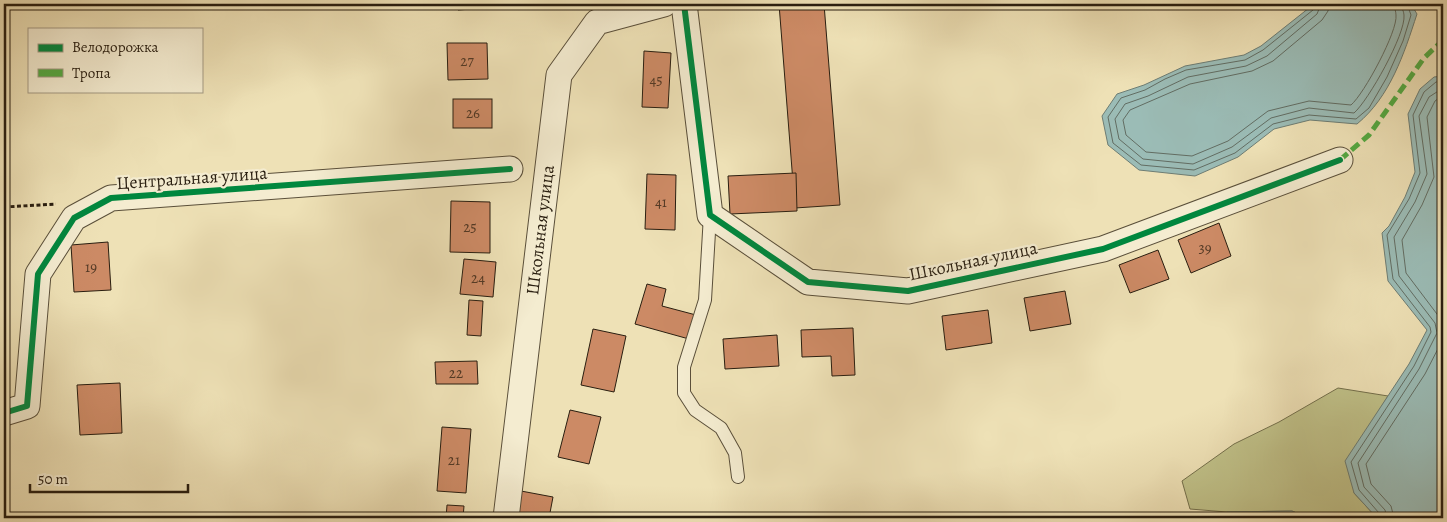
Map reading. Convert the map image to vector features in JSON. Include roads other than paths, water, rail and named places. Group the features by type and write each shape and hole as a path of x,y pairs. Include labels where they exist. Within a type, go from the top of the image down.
{"street":[{"name":"Школьная улица","path":"506,518 559,75 597,22 664,4"},
{"path":"684,4 710,216"},
{"name":"Школьная улица","path":"710,216 808,282 908,290 1103,249 1340,160"},
{"name":"Центральная улица","path":"4,413 27,406 38,274 74,218 111,198 510,169"}],"lane":[{"path":"710,216 705,300 684,367 684,393 695,410 722,428 735,453 738,477"}],"water":[{"path":"1314,4 1411,4 1417,14 1395,74 1369,113 1357,124 1310,120 1274,129 1238,157 1195,176 1139,170 1108,145 1102,116 1117,94 1144,85 1185,66 1244,55 1261,46"},
{"path":"1443,76 1443,518 1377,518 1354,493 1345,461 1409,364 1427,330 1388,281 1382,233 1389,226 1405,197 1415,172 1408,114 1420,89 1434,77"},
{"path":"1292,511 1308,518 1217,518 1227,512"}]}
